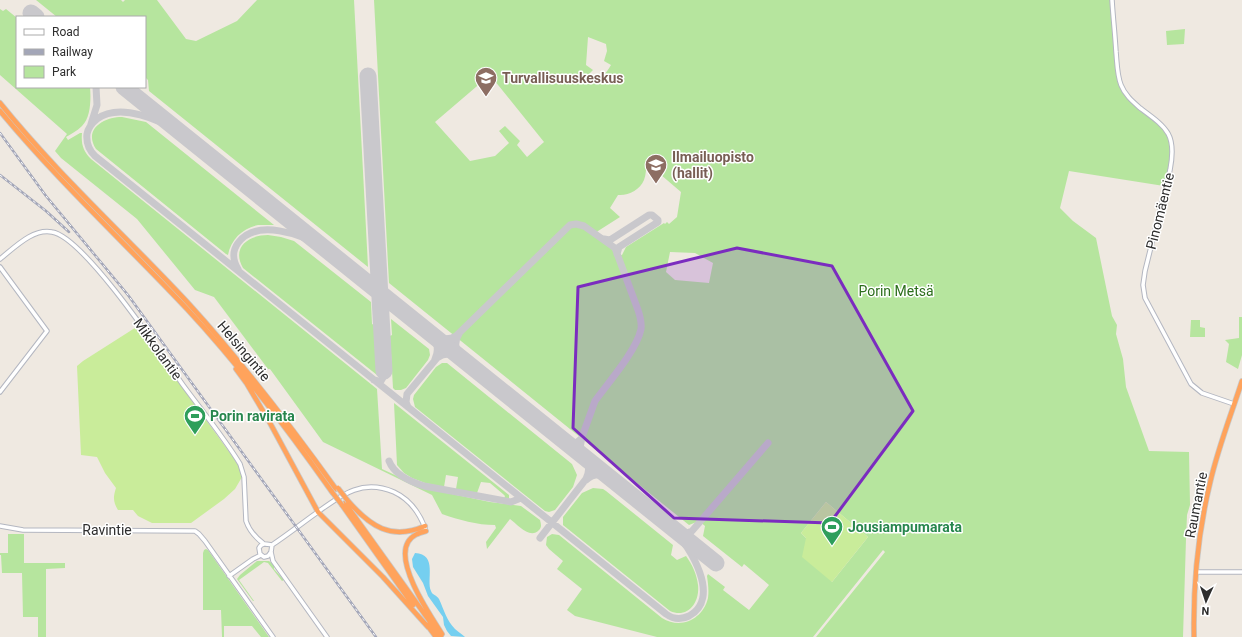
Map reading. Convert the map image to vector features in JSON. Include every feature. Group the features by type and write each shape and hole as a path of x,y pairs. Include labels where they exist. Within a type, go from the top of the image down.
{"highway":[{"name":"Helsingintie","path":"0,103 54,165 188,303 224,343 278,410 335,490"},
{"name":"Helsingintie","path":"0,110 55,174 203,326 266,401 345,503 441,637"},
{"path":"203,326 246,384 318,512 387,581 428,627"},
{"name":"Raumantie","path":"1194,637 1197,572 1205,505 1210,482 1242,381"},
{"path":"335,490 345,503 368,521 385,530 407,532 425,529"},
{"name":"Helsingintie","path":"345,503 436,637"},
{"path":"425,529 409,540 405,551 406,560 414,584 444,637"}],"street":[{"name":"Pinomäentie","path":"1112,0 1117,67 1121,86 1132,101 1163,126 1168,132 1172,143 1173,157 1145,271 1143,285 1146,298 1191,384 1202,393 1234,404"},
{"name":"Mikkolantie","path":"0,259 36,234 49,231 57,233 65,238 95,267 122,299 240,464 244,477 246,520 257,539"},
{"path":"0,267 47,331 0,392"},
{"path":"265,544 272,545 334,499 359,488 377,487 391,491 408,501 420,516 425,529"},
{"name":"Ravintie","path":"0,526 23,530 192,531 199,534 208,545 273,637"},
{"path":"257,539 265,544 271,551"},
{"path":"257,539 261,553 273,561 327,637"},
{"path":"229,576 261,553 265,544"},
{"path":"272,545 271,551 273,561"},
{"path":"261,553 268,556 271,551"},
{"path":"1197,572 1242,572"}],"highlighted area":[{"path":"737,248 832,266 913,411 830,523 674,518 573,428 578,287"}],"green space":[{"path":"36,0 121,0 123,2 125,0 157,0 186,39 196,41 237,21 257,0 354,0 368,267 149,91 148,80 146,78 146,16 56,16"},
{"name":"Porin Metsä","path":"374,0 1110,0 1117,78 1131,102 1140,111 1161,126 1167,134 1171,157 1164,186 1069,171 1060,208 1073,221 1096,238 1112,316 1117,325 1116,334 1123,359 1126,387 1149,451 1189,452 1190,505 1187,515 1183,637 816,637 885,552 883,550 813,637 657,637 575,616 567,610 582,589 557,569 563,561 546,545 547,537 552,534 559,535 662,618 676,623 690,620 701,612 708,598 708,574 725,587 723,590 749,610 769,585 744,564 742,567 703,536 705,526 699,521 689,525 389,283","holes":["588,37 606,44 607,51 604,61 611,65 605,73 601,77 591,80 586,77 593,70 586,65","490,75 544,142 527,157 517,145 520,141 505,126 499,131 509,143 495,156 470,161 435,122","647,163 681,192 677,217 669,224 667,222 665,224 664,223 626,247 622,255 617,256 611,248 594,235 620,217 610,208 618,195 630,193 637,189 640,187 645,178","670,252 695,253 713,263 709,283 675,280 666,272","826,502 868,537 832,582 806,538 801,533"]},
{"path":"0,9 3,11 6,9 16,17 16,88 90,88 89,113 87,118 80,128 66,137 68,140 82,133 83,147 91,159 377,389 382,469 423,488 490,502 521,506 540,520 541,527 539,530 535,533 528,532 510,519 487,549 486,542 496,528 495,525 468,522 442,514 432,495 323,442 270,369 268,369 214,297 195,290 137,219 61,158 55,151 67,134 0,75"},
{"path":"1185,29 1184,44 1167,45 1166,31"},
{"path":"122,117 146,122 274,225 258,225 247,229 238,235 232,244 228,255 226,254 96,149 92,136 97,126 109,119"},
{"path":"268,235 294,241 371,302 377,375 243,268 239,254 244,244 254,237"},
{"path":"1239,317 1242,317 1242,355 1238,369 1226,362 1229,344 1225,340 1239,338"},
{"path":"391,319 429,349 430,355 428,360 406,388 401,390 395,390 393,388 390,336 392,335"},
{"path":"1191,320 1200,320 1200,327 1205,328 1205,337 1190,337"},
{"path":"138,326 240,468 242,477 235,489 191,523 152,523 138,516 133,510 118,510 114,499 116,488 105,473 97,457 81,455 77,366"},
{"path":"442,363 447,363 572,464 577,475 573,487 555,510 549,512 545,511 415,407 413,399 414,395 436,367"},
{"path":"394,403 509,495 509,498 504,499 505,496 490,483 481,482 477,493 456,489 458,477 446,475 444,487 425,483 404,473 397,465"},
{"path":"593,488 603,489 606,491 673,545 671,555 677,560 686,556 697,577 698,585 695,603 687,611 676,613 670,611 563,525 563,517 582,493"},
{"name":"Jousiampumarata","path":"826,502 868,537 832,582 802,557 806,538 801,533"},
{"path":"8,534 24,534 24,563 65,563 65,568 46,569 46,637 38,637 38,617 23,617 22,573 2,573 0,553 8,553"},
{"path":"206,549 269,637 261,637 252,626 224,626 224,637 222,637 221,610 203,610 203,553"},
{"path":"257,561 269,561 274,565 274,569 284,580 282,581 268,563 264,562 239,580 253,601 237,579"}],"water":[{"path":"415,553 422,554 429,563 430,586 432,592 439,599 452,626 465,637 451,636 447,631 444,625 443,617 428,596 423,583 413,567 412,559"}],"taxiway":[{"path":"91,124 97,105 96,88"},
{"path":"182,134 163,123 152,119 140,115 117,112 106,114 97,119 89,128 87,140 88,146 95,156 666,614 674,618 680,618 689,616 698,608 703,597 703,585 700,572 694,560 680,537 673,529"},
{"path":"604,239 610,240 649,215 652,215 658,220 658,222 619,247 617,254"},
{"path":"432,335 444,339 450,339 456,336 570,225 576,224 584,226 615,248 639,312 641,329 634,347 595,401 582,437 580,448 582,456 589,468 586,479 540,538"},
{"path":"238,269 234,256 236,246 246,235 256,231 267,230 292,234 323,248"},
{"path":"459,334 456,340 456,346 457,352 461,357"},
{"path":"433,336 437,348 435,359"},
{"path":"408,407 406,402 407,394 437,358 450,354 456,355 462,359"},
{"path":"374,380 381,381 384,376"},
{"path":"565,442 575,444 581,439"},
{"path":"677,532 685,534 692,531 768,443"},
{"path":"389,461 391,466 399,474 424,486 511,502 521,498"},
{"path":"586,480 595,475 602,475 612,480"}],"runway":[{"path":"31,13 35,16"},
{"path":"368,76 384,371"},
{"path":"125,88 716,563"}],"railway":[{"path":"0,133 46,196 128,295 376,637"},
{"path":"0,175 46,211 69,232"}],"place":[{"name":"Turvallisuuskeskus","path":"486,98"},
{"name":"Ilmailuopisto (hallit)","path":"656,184"},
{"name":"Porin ravirata","path":"195,436"},
{"name":"Jousiampumarata","path":"832,546"}]}
